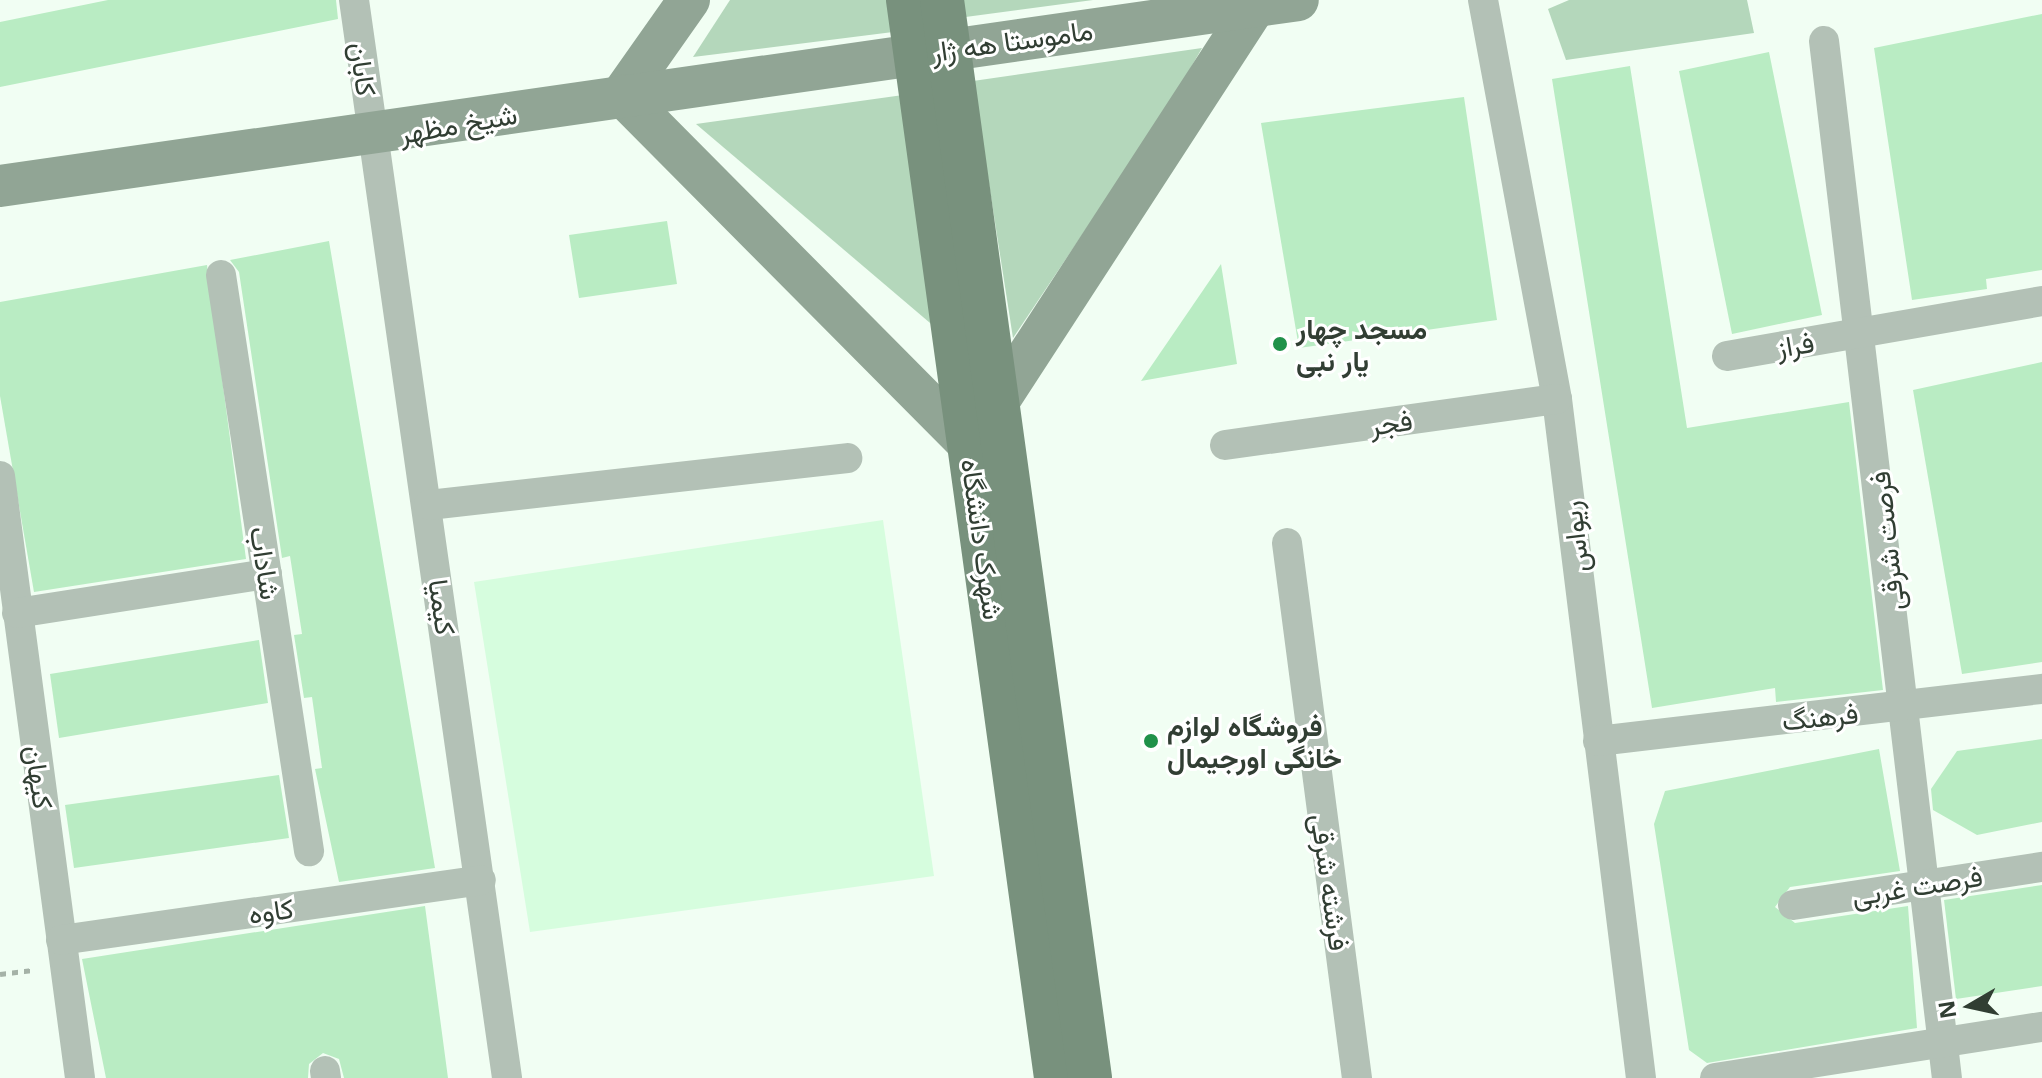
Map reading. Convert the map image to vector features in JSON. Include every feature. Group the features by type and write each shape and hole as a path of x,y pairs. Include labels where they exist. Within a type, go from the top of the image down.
{"main road":[{"path":"689,0 622,95 970,445 1253,2"},
{"name":"شهرک دانشگاه","path":"908,0 933,52 970,445 1056,1078"},
{"path":"942,0 933,52 999,400 1090,1078"},
{"name":"ماموستا هه ژار","path":"933,52 1253,2 1298,0"},
{"name":"شیخ مظهر","path":"0,186 374,137 622,95 933,52"}],"street":[{"name":"کابان","path":"354,0 374,137"},
{"name":"ریواس","path":"1483,0 1557,399 1641,1078"},
{"name":"فرصت شرقی","path":"1824,41 1863,332 1947,1078"},
{"name":"کیمیا","path":"374,137 429,505 507,1078"},
{"name":"شاداب","path":"221,275 309,851"},
{"name":"فراز","path":"1727,356 2042,301"},
{"name":"فجر","path":"1225,445 1557,399"},
{"path":"429,505 847,458"},
{"name":"کیهان","path":"0,476 80,1078"},
{"name":"فرشته شرقی","path":"1287,543 1357,1078"},
{"path":"17,613 267,574"},
{"name":"فرهنگ","path":"1598,741 2042,689"},
{"name":"فرصت غربی","path":"1793,905 2042,867"},
{"name":"کاوه","path":"61,940 481,880"},
{"path":"1715,1078 2042,1027"}],"shaded area":[{"path":"730,0 888,0 893,32 693,57"},
{"path":"955,0 1093,0 958,18"},
{"path":"1569,0 1747,0 1754,33 1566,60 1548,9"},
{"path":"1202,48 1171,102 1013,338 973,81"},
{"path":"903,95 943,334 696,124"},
{"path":"883,520 934,876 530,932 474,582"}],"building":[{"path":"108,0 336,0 338,19 0,87 0,22"},
{"path":"2042,14 2042,270 1986,279 1987,289 1912,300 1874,48"},
{"path":"1769,52 1822,315 1732,334 1679,71"},
{"path":"1630,66 1687,428 1849,402 1883,690 1776,702 1775,688 1652,708 1552,79"},
{"path":"1464,97 1497,320 1299,348 1261,123"},
{"path":"667,221 677,284 579,298 569,235"},
{"path":"329,241 435,868 339,882 315,769 322,768 312,697 304,698 294,635 302,634 290,556 282,558 239,272 230,260"},
{"path":"1221,264 1237,364 1141,381"},
{"path":"207,265 246,559 34,592 0,396 0,302"},
{"path":"2042,362 2042,662 1962,674 1913,390"},
{"path":"259,640 268,703 59,738 50,674"},
{"path":"2042,739 2042,822 1977,835 1933,810 1931,789 1957,751"},
{"path":"1879,749 1900,871 1790,887 1775,907 1795,923 1908,906 1917,1028 1707,1063 1689,1050 1654,824 1665,791"},
{"path":"279,775 289,838 74,868 65,805"},
{"path":"2042,885 2042,986 1956,999 1944,900"},
{"path":"425,906 448,1078 344,1078 339,1059 323,1053 309,1064 308,1078 106,1078 82,959"}],"place":[{"name":"مسجد چهار یار نبی","path":"1280,344"},
{"name":"فروشگاه لوازم خانگی اورجیمال","path":"1151,741"}]}
